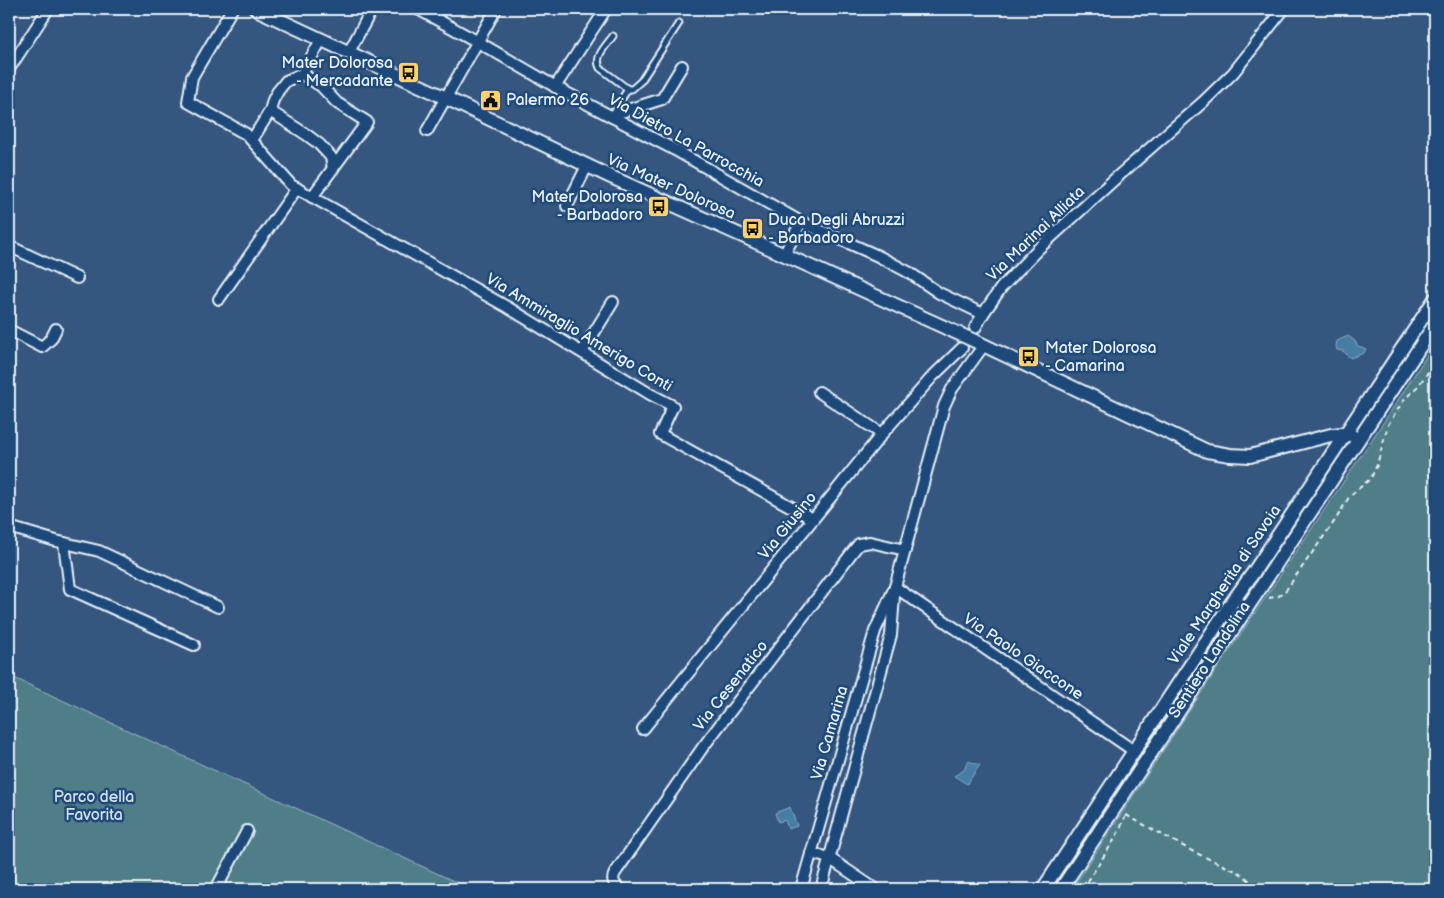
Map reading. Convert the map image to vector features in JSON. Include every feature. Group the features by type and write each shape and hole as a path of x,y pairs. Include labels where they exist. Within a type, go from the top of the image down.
{"street":[{"path":"9,70 48,9"},
{"name":"Via Ammiraglio Amerigo Conti","path":"232,9 192,77 188,102 246,134 294,186 312,198 507,306 673,406 660,434 812,519"},
{"name":"Via Mater Dolorosa","path":"256,9 587,166 980,344 1207,451 1250,456 1331,435 1360,435 1365,431"},
{"path":"349,52 372,9"},
{"name":"Via Dietro La Parrocchia","path":"418,9 434,13 478,42 555,86 614,116 801,222"},
{"path":"427,131 496,9"},
{"path":"555,86 606,9"},
{"name":"Via Marinai Alliata","path":"983,314 1001,288 1038,249 1233,74 1284,9"},
{"path":"252,140 270,111 278,91 286,81 302,74 320,40"},
{"path":"614,116 662,99 682,66"},
{"path":"302,74 321,86 337,103 367,122 312,198"},
{"path":"270,111 319,144 331,156 333,169"},
{"path":"567,206 587,166"},
{"path":"219,299 294,186"},
{"path":"784,255 801,222 886,260 910,273 939,293 983,314 975,328"},
{"path":"9,246 76,278"},
{"name":"Viale Margherita di Savoia","path":"1043,889 1435,299"},
{"path":"582,352 613,302"},
{"name":"Viale Margherita di Savoia","path":"1061,889 1435,324"},
{"path":"9,330 42,347 51,339 56,329"},
{"name":"Via Camarina","path":"801,889 875,631 895,587 944,406 952,388 980,344"},
{"name":"Via Giusino","path":"643,729 882,434 933,376 962,348"},
{"path":"819,392 882,434"},
{"path":"1347,434 1354,440 1355,447"},
{"path":"9,527 99,551 218,607"},
{"name":"Via Cesenatico","path":"620,889 612,878 615,873 703,747 859,544 870,542 905,550"},
{"path":"64,543 70,589 194,645"},
{"name":"Via Camarina","path":"821,889 891,635 895,587"},
{"name":"Via Paolo Giaccone","path":"895,587 1134,750"},
{"path":"216,889 247,831"},
{"path":"811,853 829,858 875,889"}],"lane":[{"path":"614,116 618,103 628,89 632,89 641,81 679,23"},
{"path":"613,36 599,56 598,64 600,68 628,89"}],"path":[{"name":"Sentiero Landolina","path":"1268,598 1279,596 1286,590 1336,519 1349,497 1371,478 1377,465 1388,425 1404,400 1418,386 1435,363"},
{"path":"1084,889 1116,837 1130,808"},
{"path":"1126,816 1240,874 1254,884 1255,889"}],"green space":[{"path":"1435,343 1435,889 1072,889 1203,690"},
{"name":"Parco della Favorita","path":"10,676 471,889 9,889"}],"water":[{"path":"1348,336 1358,346 1366,349 1364,353 1350,358 1343,351 1337,350 1337,341"},
{"path":"968,761 980,765 967,784 954,776 964,770"},
{"path":"790,807 797,826 788,829 785,820 778,822 775,813"}],"place":[{"name":"Mater Dolorosa - Mercadante","path":"409,72"},
{"name":"Palermo 26","path":"490,100"},
{"name":"Mater Dolorosa - Barbadoro","path":"659,206"},
{"name":"Duca Degli Abruzzi - Barbadoro","path":"752,229"},
{"name":"Mater Dolorosa - Camarina","path":"1029,357"}]}
